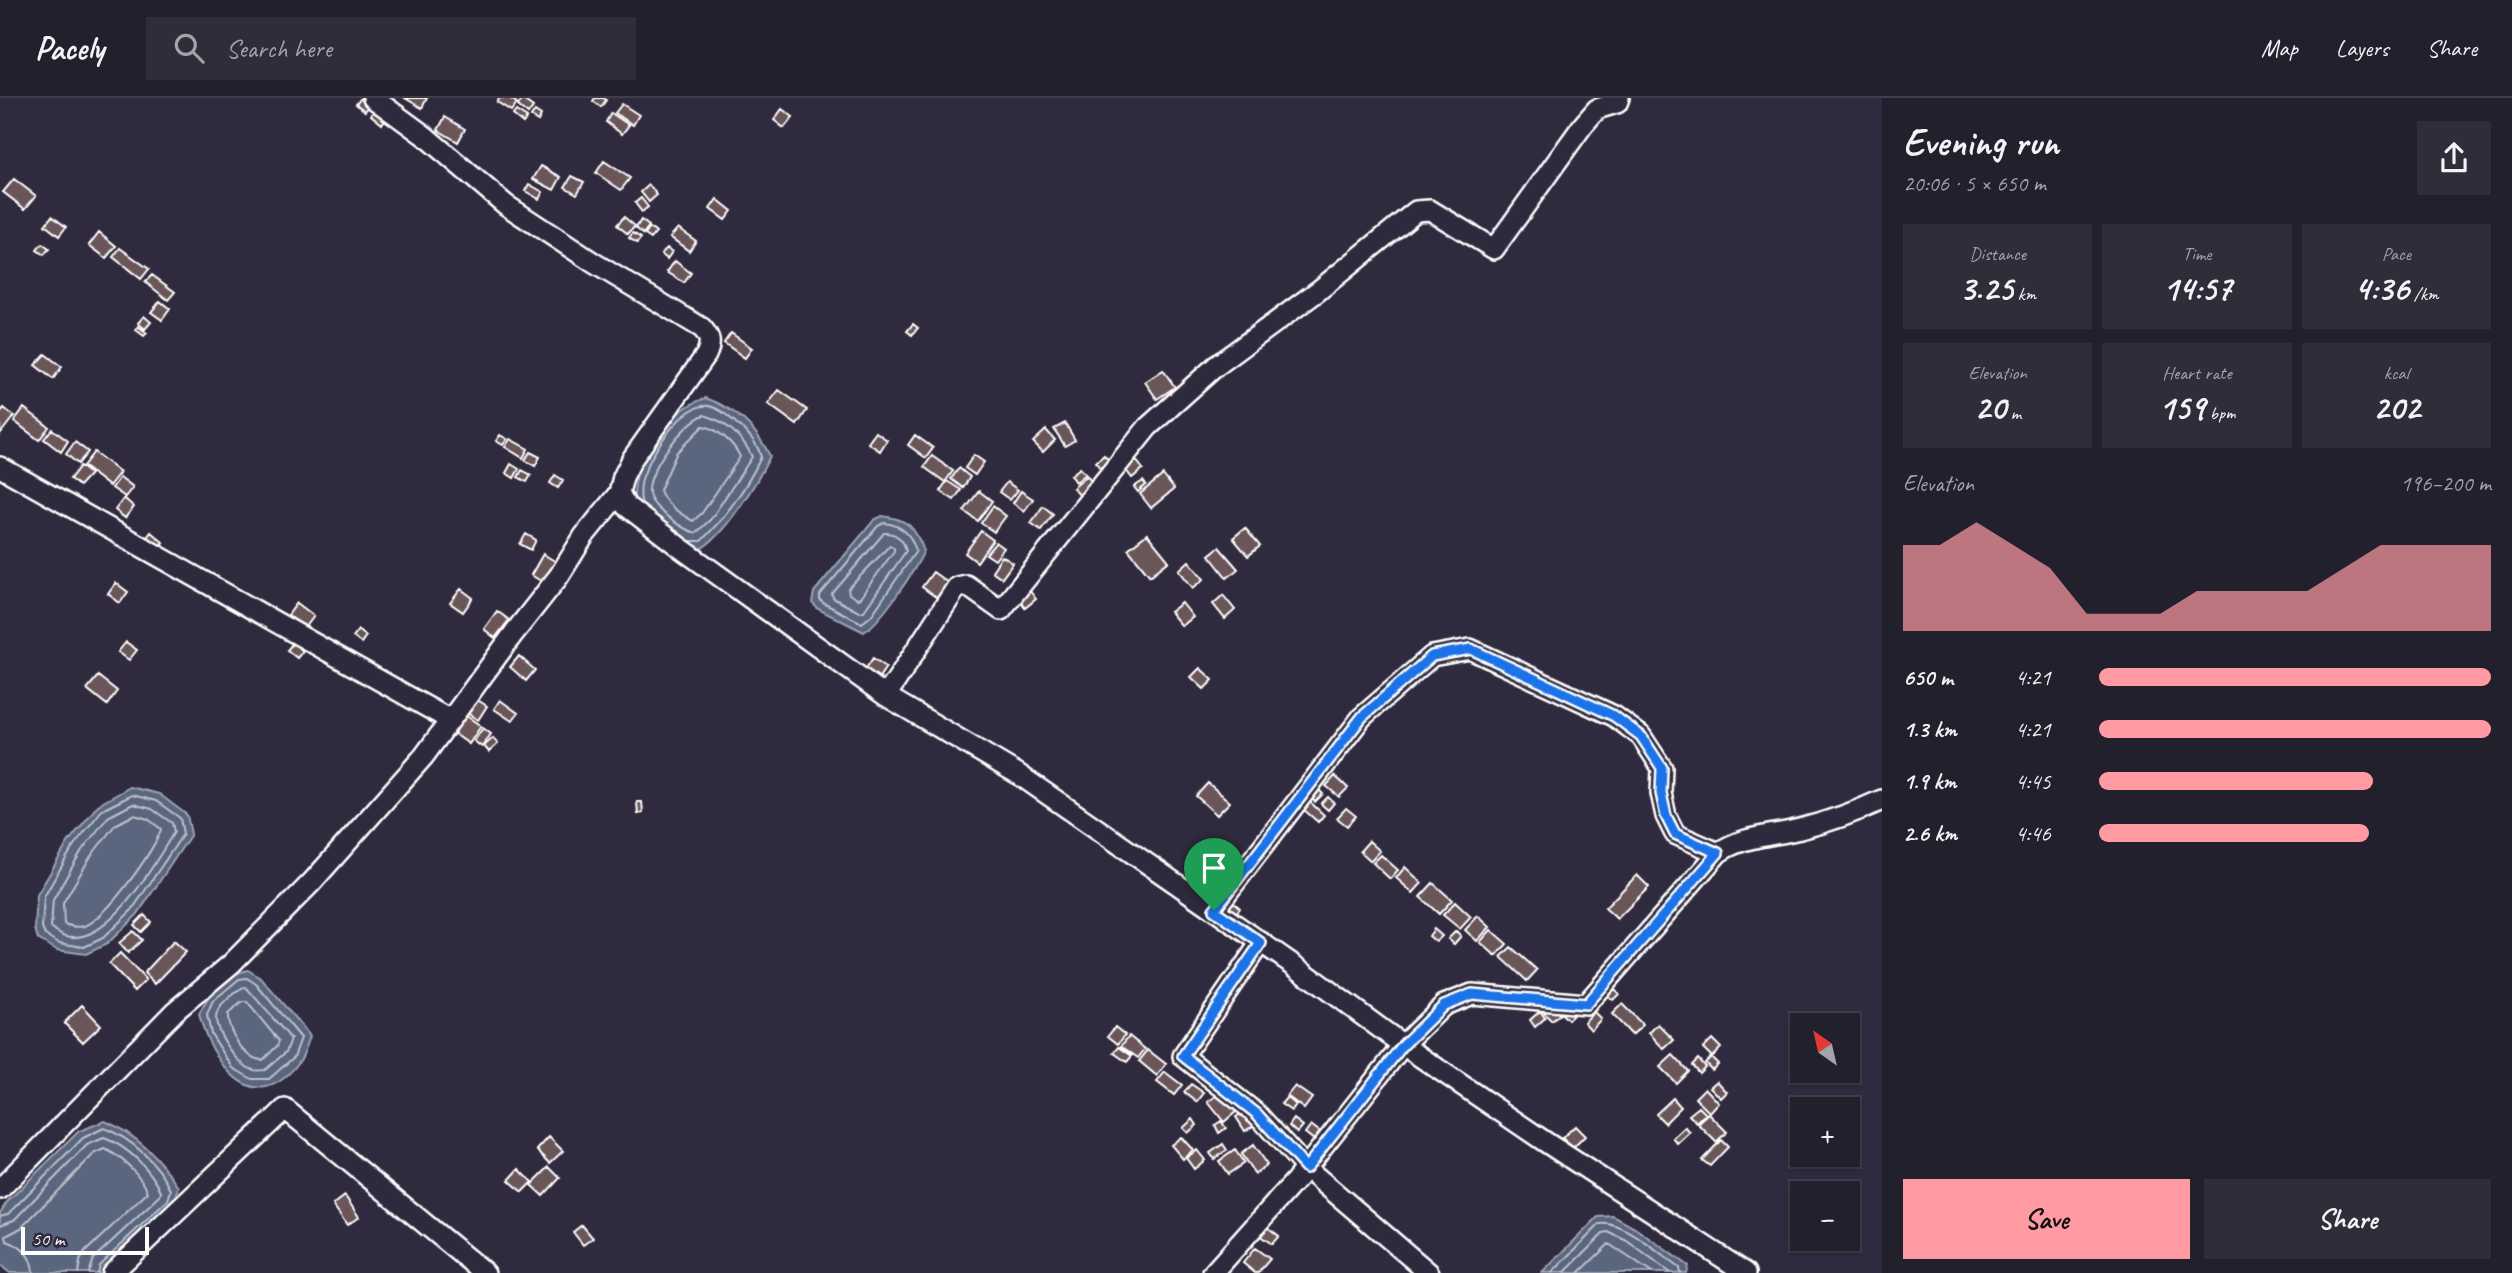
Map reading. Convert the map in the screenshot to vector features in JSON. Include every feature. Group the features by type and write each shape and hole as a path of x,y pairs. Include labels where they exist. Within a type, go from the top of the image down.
{"street":[{"path":"0,1189 175,1011 231,964 312,882 424,756 559,576 584,536 619,493 632,459 706,355 710,345 709,335 702,328 594,263 506,205 425,136 373,98"},
{"path":"887,696 957,587 966,584 1001,610 1148,427 1216,366 1318,291 1416,211 1430,209 1494,249 1583,125 1597,109 1617,103 1619,98"},
{"path":"0,467 450,720"},
{"path":"619,493 626,506 681,549 887,696 1018,774 1403,1045 1746,1273"},
{"path":"1214,910 1362,717 1432,656 1471,649 1614,716 1641,736 1662,768 1661,793 1666,816 1675,834 1718,853"},
{"path":"1213,1273 1306,1168 1403,1045 1444,1005 1472,994 1586,1004 1718,853 1732,843 1801,829 1882,800"},
{"path":"1261,943 1183,1056 1257,1114 1306,1168 1429,1273"},
{"path":"112,1273 285,1109 485,1273"}],"water":[{"path":"706,398 744,420 770,456 728,522 718,535 698,550 634,505 638,472 653,440 677,414"},
{"path":"882,516 898,519 914,530 924,551 889,607 864,632 818,609 812,603 814,592 874,520"},
{"path":"130,787 159,794 187,815 191,834 137,915 107,944 86,954 57,950 38,939 35,929 37,895 69,841 98,805"},
{"path":"248,970 261,978 310,1036 299,1062 282,1079 266,1087 251,1086 237,1079 224,1066 213,1050 199,1014 225,980"},
{"path":"105,1121 128,1133 164,1167 179,1187 174,1204 101,1273 10,1273 0,1265 0,1213 7,1202 79,1131"},
{"path":"1613,1216 1635,1228 1688,1266 1686,1273 1542,1273 1598,1217"}],"building":[{"path":"361,98 371,103 365,111 356,104"},
{"path":"405,98 427,98 422,108"},
{"path":"500,98 509,98 517,103 511,111 497,102"},
{"path":"595,98 606,100 601,107 593,101"},
{"path":"522,99 533,107 528,114 518,106"},
{"path":"622,104 639,115 633,125 615,113"},
{"path":"782,109 793,117 784,128 774,120"},
{"path":"375,110 386,118 382,124 371,115"},
{"path":"516,111 527,118 523,123 513,115"},
{"path":"535,111 541,115 538,121 531,117"},
{"path":"611,113 629,125 622,134 606,122"},
{"path":"445,117 465,129 458,142 438,130"},
{"path":"604,161 630,178 621,190 596,173"},
{"path":"541,166 561,177 554,190 533,179"},
{"path":"572,176 584,182 577,194 565,187"},
{"path":"14,179 36,196 25,209 3,192"},
{"path":"529,184 543,192 539,199 525,191"},
{"path":"649,185 657,195 649,202 641,192"},
{"path":"641,198 648,207 642,212 635,203"},
{"path":"717,199 732,211 725,220 710,209"},
{"path":"52,216 66,227 59,236 45,225"},
{"path":"624,217 635,226 628,234 617,225"},
{"path":"641,220 649,226 643,234 636,228"},
{"path":"650,228 656,233 651,239 645,235"},
{"path":"678,228 696,241 689,251 670,237"},
{"path":"99,232 116,246 106,258 89,245"},
{"path":"633,233 641,238 637,243 629,238"},
{"path":"42,244 49,249 44,255 37,250"},
{"path":"120,248 149,269 141,279 113,257"},
{"path":"667,248 672,252 667,259 661,254"},
{"path":"675,261 691,273 684,283 667,272"},
{"path":"152,275 175,292 168,300 145,282"},
{"path":"160,301 170,309 162,320 151,312"},
{"path":"144,316 151,322 145,329 138,323"},
{"path":"913,324 918,328 912,335 907,331"},
{"path":"138,326 147,333 144,336 136,330"},
{"path":"731,333 752,348 745,358 724,343"},
{"path":"45,354 62,367 53,379 35,365"},
{"path":"1163,370 1175,387 1157,399 1145,382"},
{"path":"779,390 807,410 797,425 768,404"},
{"path":"4,408 14,416 0,434 0,413"},
{"path":"24,408 49,427 39,440 14,421"},
{"path":"1065,423 1075,440 1065,446 1054,429"},
{"path":"52,429 68,441 61,452 44,439"},
{"path":"1046,430 1055,440 1043,452 1033,442"},
{"path":"876,432 887,440 880,451 868,443"},
{"path":"500,435 507,439 503,445 496,441"},
{"path":"915,435 933,448 926,458 908,445"},
{"path":"510,439 528,449 523,458 505,447"},
{"path":"75,442 88,452 78,464 66,454"},
{"path":"94,452 120,472 109,486 83,466"},
{"path":"530,452 540,457 535,466 525,460"},
{"path":"974,455 984,462 975,475 965,468"},
{"path":"1104,455 1111,463 1102,470 1096,462"},
{"path":"932,456 953,471 945,482 924,467"},
{"path":"1136,460 1143,469 1132,478 1125,469"},
{"path":"511,464 519,469 514,478 506,473"},
{"path":"80,466 90,474 79,486 70,479"},
{"path":"959,468 970,477 963,488 951,479"},
{"path":"1080,468 1086,474 1076,482 1071,475"},
{"path":"522,470 531,475 527,482 518,477"},
{"path":"555,475 563,480 558,488 550,483"},
{"path":"1163,475 1174,489 1151,508 1140,494"},
{"path":"1087,476 1096,487 1082,498 1073,488"},
{"path":"120,477 133,487 125,497 112,488"},
{"path":"947,481 961,490 954,500 940,491"},
{"path":"1143,481 1146,485 1138,492 1134,487"},
{"path":"1007,482 1018,490 1010,500 999,492"},
{"path":"979,491 992,501 978,521 964,511"},
{"path":"1021,491 1033,499 1024,511 1013,503"},
{"path":"124,498 134,507 125,518 115,510"},
{"path":"993,506 1006,516 994,532 981,523"},
{"path":"1043,506 1053,514 1041,530 1031,523"},
{"path":"1245,528 1260,546 1248,556 1233,538"},
{"path":"981,531 993,540 977,562 965,553"},
{"path":"151,532 163,542 157,549 145,540"},
{"path":"526,534 536,540 531,550 520,544"},
{"path":"1147,534 1169,561 1150,576 1128,549"},
{"path":"996,542 1004,548 995,560 986,554"},
{"path":"1219,547 1238,569 1227,578 1209,555"},
{"path":"543,554 558,563 546,584 531,575"},
{"path":"1002,556 1013,563 1002,578 992,571"},
{"path":"1189,561 1204,579 1193,588 1179,570"},
{"path":"933,572 951,585 940,600 922,587"},
{"path":"116,583 128,592 120,603 108,594"},
{"path":"1026,586 1036,599 1025,608 1015,595"},
{"path":"461,589 473,598 463,612 450,603"},
{"path":"1223,595 1235,610 1225,619 1213,604"},
{"path":"297,603 314,616 305,628 288,615"},
{"path":"1182,603 1193,617 1182,626 1170,612"},
{"path":"497,611 509,620 495,638 484,629"},
{"path":"358,630 366,636 361,643 353,637"},
{"path":"126,642 137,650 129,660 118,652"},
{"path":"293,643 303,651 297,658 287,650"},
{"path":"519,656 535,670 526,681 510,667"},
{"path":"873,658 886,667 878,679 865,670"},
{"path":"1200,668 1213,680 1204,689 1191,677"},
{"path":"98,676 117,691 107,705 87,689"},
{"path":"476,699 487,706 478,720 467,713"},
{"path":"500,700 518,713 512,721 494,709"},
{"path":"465,715 481,726 469,744 452,732"},
{"path":"483,728 491,734 482,747 474,741"},
{"path":"493,738 498,744 489,752 484,746"},
{"path":"1335,776 1348,788 1339,797 1326,786"},
{"path":"1208,783 1230,802 1217,815 1196,796"},
{"path":"1315,786 1323,794 1315,802 1307,795"},
{"path":"1328,797 1334,803 1328,810 1321,804"},
{"path":"637,802 642,802 643,813 638,814"},
{"path":"1310,802 1324,815 1318,822 1303,809"},
{"path":"1346,808 1356,816 1347,826 1337,818"},
{"path":"1369,841 1380,851 1371,861 1360,851"},
{"path":"1381,855 1398,870 1390,879 1373,863"},
{"path":"1405,867 1422,883 1413,893 1396,878"},
{"path":"1637,875 1649,887 1617,919 1605,908"},
{"path":"1433,883 1452,900 1439,914 1420,897"},
{"path":"1228,897 1240,908 1233,917 1220,905"},
{"path":"1455,902 1471,917 1460,929 1443,915"},
{"path":"144,915 151,922 141,932 134,925"},
{"path":"1478,916 1490,927 1477,941 1465,930"},
{"path":"1434,929 1442,936 1436,942 1429,936"},
{"path":"1491,930 1507,944 1496,956 1480,942"},
{"path":"133,931 142,940 128,953 119,943"},
{"path":"1456,931 1461,936 1454,944 1448,939"},
{"path":"174,941 186,952 155,984 144,973"},
{"path":"1511,947 1537,970 1527,981 1501,957"},
{"path":"120,953 146,980 135,991 109,964"},
{"path":"1614,989 1619,994 1613,1000 1607,995"},
{"path":"1564,1003 1574,1014 1568,1020 1558,1010"},
{"path":"1622,1004 1643,1025 1632,1035 1612,1014"},
{"path":"82,1005 101,1025 83,1042 64,1023"},
{"path":"1551,1006 1560,1014 1552,1021 1544,1013"},
{"path":"1540,1011 1545,1018 1535,1027 1530,1020"},
{"path":"1594,1012 1601,1019 1591,1030 1584,1022"},
{"path":"1658,1024 1674,1040 1664,1049 1649,1033"},
{"path":"1115,1027 1125,1035 1118,1044 1108,1036"},
{"path":"1129,1036 1145,1049 1138,1058 1121,1046"},
{"path":"1712,1039 1721,1048 1712,1057 1703,1048"},
{"path":"1119,1047 1132,1056 1127,1062 1114,1053"},
{"path":"1148,1050 1166,1064 1157,1076 1139,1061"},
{"path":"1673,1055 1688,1071 1676,1083 1660,1067"},
{"path":"1711,1057 1718,1064 1712,1070 1705,1063"},
{"path":"1698,1059 1705,1067 1699,1073 1692,1065"},
{"path":"1165,1072 1182,1085 1174,1095 1157,1082"},
{"path":"1717,1081 1727,1092 1721,1098 1710,1087"},
{"path":"1191,1084 1204,1093 1197,1102 1184,1092"},
{"path":"1295,1086 1312,1098 1304,1109 1287,1096"},
{"path":"1705,1088 1719,1103 1710,1113 1695,1098"},
{"path":"1223,1091 1238,1110 1224,1122 1208,1102"},
{"path":"1287,1097 1296,1105 1291,1111 1281,1104"},
{"path":"1673,1098 1681,1107 1665,1123 1656,1114"},
{"path":"1699,1107 1706,1114 1697,1123 1689,1115"},
{"path":"1247,1110 1256,1124 1245,1131 1236,1117"},
{"path":"1709,1114 1727,1132 1716,1142 1698,1124"},
{"path":"1193,1119 1197,1125 1188,1133 1183,1128"},
{"path":"1294,1119 1303,1126 1297,1133 1289,1126"},
{"path":"1221,1121 1226,1128 1219,1133 1215,1125"},
{"path":"1311,1125 1320,1132 1314,1140 1305,1133"},
{"path":"1575,1126 1585,1136 1573,1148 1562,1138"},
{"path":"1685,1127 1690,1133 1678,1144 1673,1138"},
{"path":"549,1137 563,1151 550,1163 537,1150"},
{"path":"1181,1137 1193,1150 1183,1159 1171,1145"},
{"path":"1721,1140 1728,1147 1710,1166 1702,1160"},
{"path":"1223,1144 1227,1150 1214,1159 1210,1153"},
{"path":"1253,1145 1267,1165 1255,1174 1241,1154"},
{"path":"1197,1150 1205,1160 1194,1169 1186,1158"},
{"path":"1235,1150 1244,1163 1228,1174 1219,1161"},
{"path":"549,1167 560,1178 543,1196 531,1185"},
{"path":"519,1169 532,1182 522,1192 509,1180"},
{"path":"345,1196 359,1217 347,1225 333,1205"},
{"path":"582,1225 593,1238 583,1245 573,1232"},
{"path":"1266,1226 1279,1236 1272,1244 1259,1235"},
{"path":"1255,1248 1270,1259 1258,1273 1243,1263"}],"route":[{"path":"1471,649 1614,716 1641,736 1662,768 1661,793 1666,816 1675,834 1718,853 1586,1004 1472,994 1444,1005 1403,1045 1306,1168 1257,1114 1183,1056 1261,943 1214,910 1362,717 1432,656 1471,649"}]}
